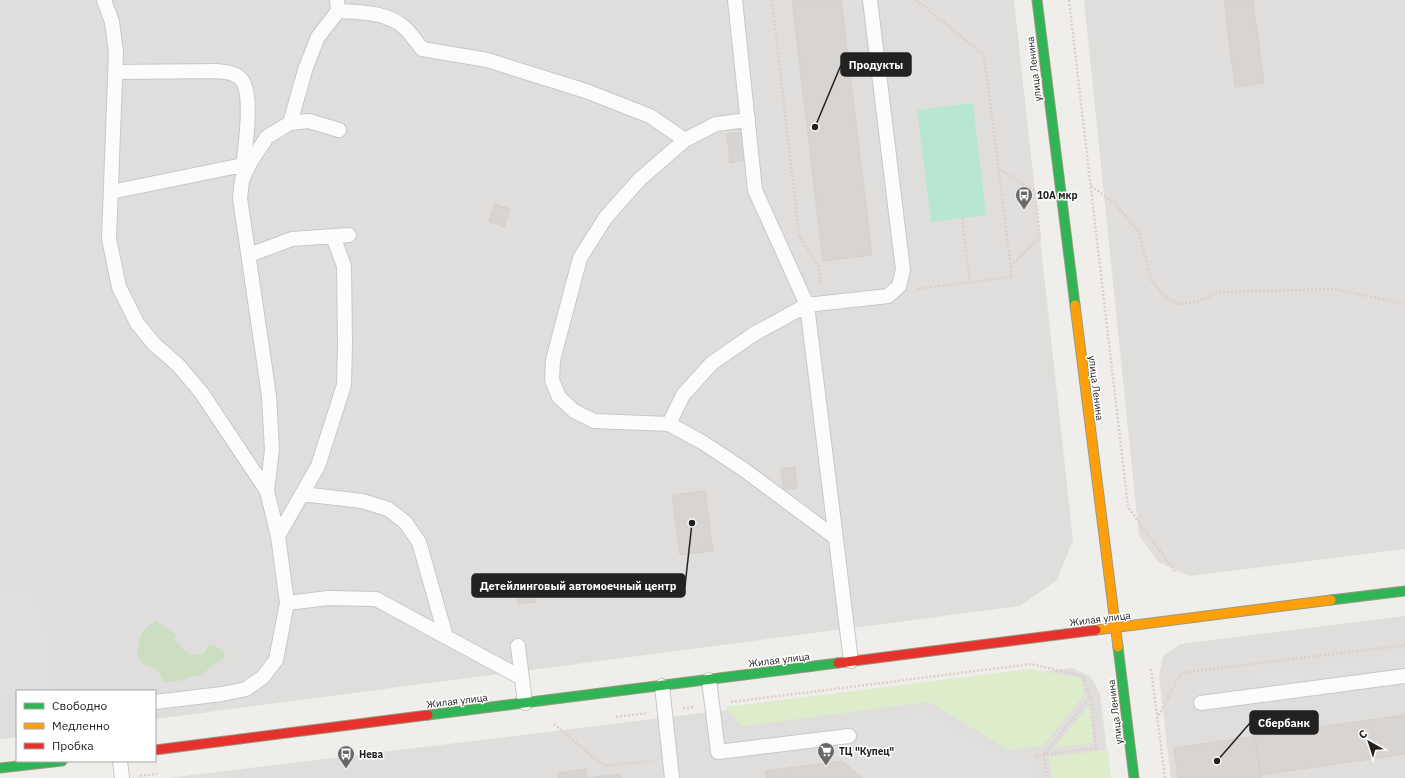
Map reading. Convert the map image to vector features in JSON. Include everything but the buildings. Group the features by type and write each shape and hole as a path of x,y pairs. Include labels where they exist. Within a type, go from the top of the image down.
{"main road":[{"name":"улица Ленина","path":"1037,0 1134,778"},
{"name":"Жилая улица","path":"156,750 1405,591"},
{"path":"0,768 53,762"}],"lane":[{"path":"104,0 112,22 116,52 109,239 118,287 137,323 154,344 178,365 201,392 266,491 278,536 287,603 276,660 263,677 246,689 228,693 156,702"},
{"path":"735,0 755,190 807,305 851,661"},
{"path":"669,424 683,395 712,363 754,334 807,305 888,296 900,286 903,270 870,0"},
{"path":"290,123 306,68 318,37 337,5 390,19 406,29 422,49 487,60 586,91 650,116 684,140"},
{"path":"115,72 232,72 241,79 247,89 248,106 240,198 269,396 272,450 266,491"},
{"path":"748,120 716,124 684,140 640,179 606,217 580,258 553,360 552,380 559,397 574,411 594,420 669,424 702,442 743,469 836,538"},
{"path":"242,180 251,161 267,137 290,123 309,121 339,130"},
{"path":"111,192 243,166"},
{"path":"249,255 292,239 349,235"},
{"path":"278,536 318,466 344,385 344,266 333,236"},
{"path":"302,494 362,502 388,509 405,522 419,542 446,637"},
{"path":"287,603 328,598 376,599 522,678"},
{"path":"518,646 525,703"},
{"path":"1201,703 1405,676"},
{"path":"710,680 718,752 849,736"},
{"path":"662,686 672,778"},
{"path":"120,762 128,778"}],"path":[{"path":"772,0 799,235 819,267 823,303"},
{"path":"893,292 1012,277 984,55 916,0"},
{"path":"1069,0 1128,507 1176,573"},
{"path":"998,168 1035,191 1040,236 1010,266"},
{"path":"1091,186 1114,203 1138,230 1152,281 1165,297 1178,304 1196,302 1220,292 1335,289 1405,304"},
{"path":"962,218 970,282"},
{"path":"1157,718 1181,673 1405,645"},
{"path":"609,718 1032,664 1083,676 1090,697 1096,748 1035,756"},
{"path":"1151,669 1165,778"},
{"path":"1047,778 1044,755 1090,697"},
{"path":"562,723 554,724 604,766 670,759"},
{"path":"128,778 159,774"}],"shaded area":[{"path":"0,0 1014,0 1073,540 1057,580 1020,606 156,719 156,690 16,690 16,737 0,739"},
{"path":"1084,0 1405,0 1405,549 1190,576 1158,562 1139,536"},
{"path":"34,584 48,631 56,690 16,690 16,698 0,700 0,590"},
{"path":"1405,616 1405,778 1171,778 1159,677 1163,656 1180,644"},
{"path":"1405,652 1405,666 1250,687 1248,673"},
{"path":"1072,668 1091,677 1100,694 1110,778 168,778"},
{"path":"927,710 1011,759 1035,756 1038,778 864,778 842,761 849,736 846,720"},
{"path":"232,771 233,778 172,778"}],"green space":[{"path":"973,103 986,215 931,222 917,110"},
{"path":"156,621 176,635 175,640 189,655 203,654 210,644 224,650 225,657 198,677 196,675 183,680 164,683 157,669 144,665 137,655 143,631"},
{"path":"1030,669 1081,678 1084,695 1043,746 1009,750 929,702 742,726 725,707"},
{"path":"1089,706 1094,743 1054,748"},
{"path":"1108,750 1111,778 1052,778 1049,757"}],"traffic: fast":[{"path":"1037,0 1075,305"},
{"path":"1331,600 1405,591"},
{"path":"1118,647 1134,778"},
{"path":"428,715 838,663"},
{"path":"0,768 53,762"}],"traffic: slow":[{"path":"1075,305 1118,647"},
{"path":"1096,630 1331,600"}],"traffic: jam":[{"path":"838,663 1096,630"},
{"path":"156,750 428,715"}],"place":[{"name":"Продукты","path":"815,127"},
{"name":"10А мкр","path":"1024,210"},
{"name":"Детейлинговый автомоечный центр","path":"692,523"},
{"name":"Сбербанк","path":"1217,761"},
{"name":"ТЦ \"Купец\"","path":"826,766"},
{"name":"Нева","path":"346,769"}]}
